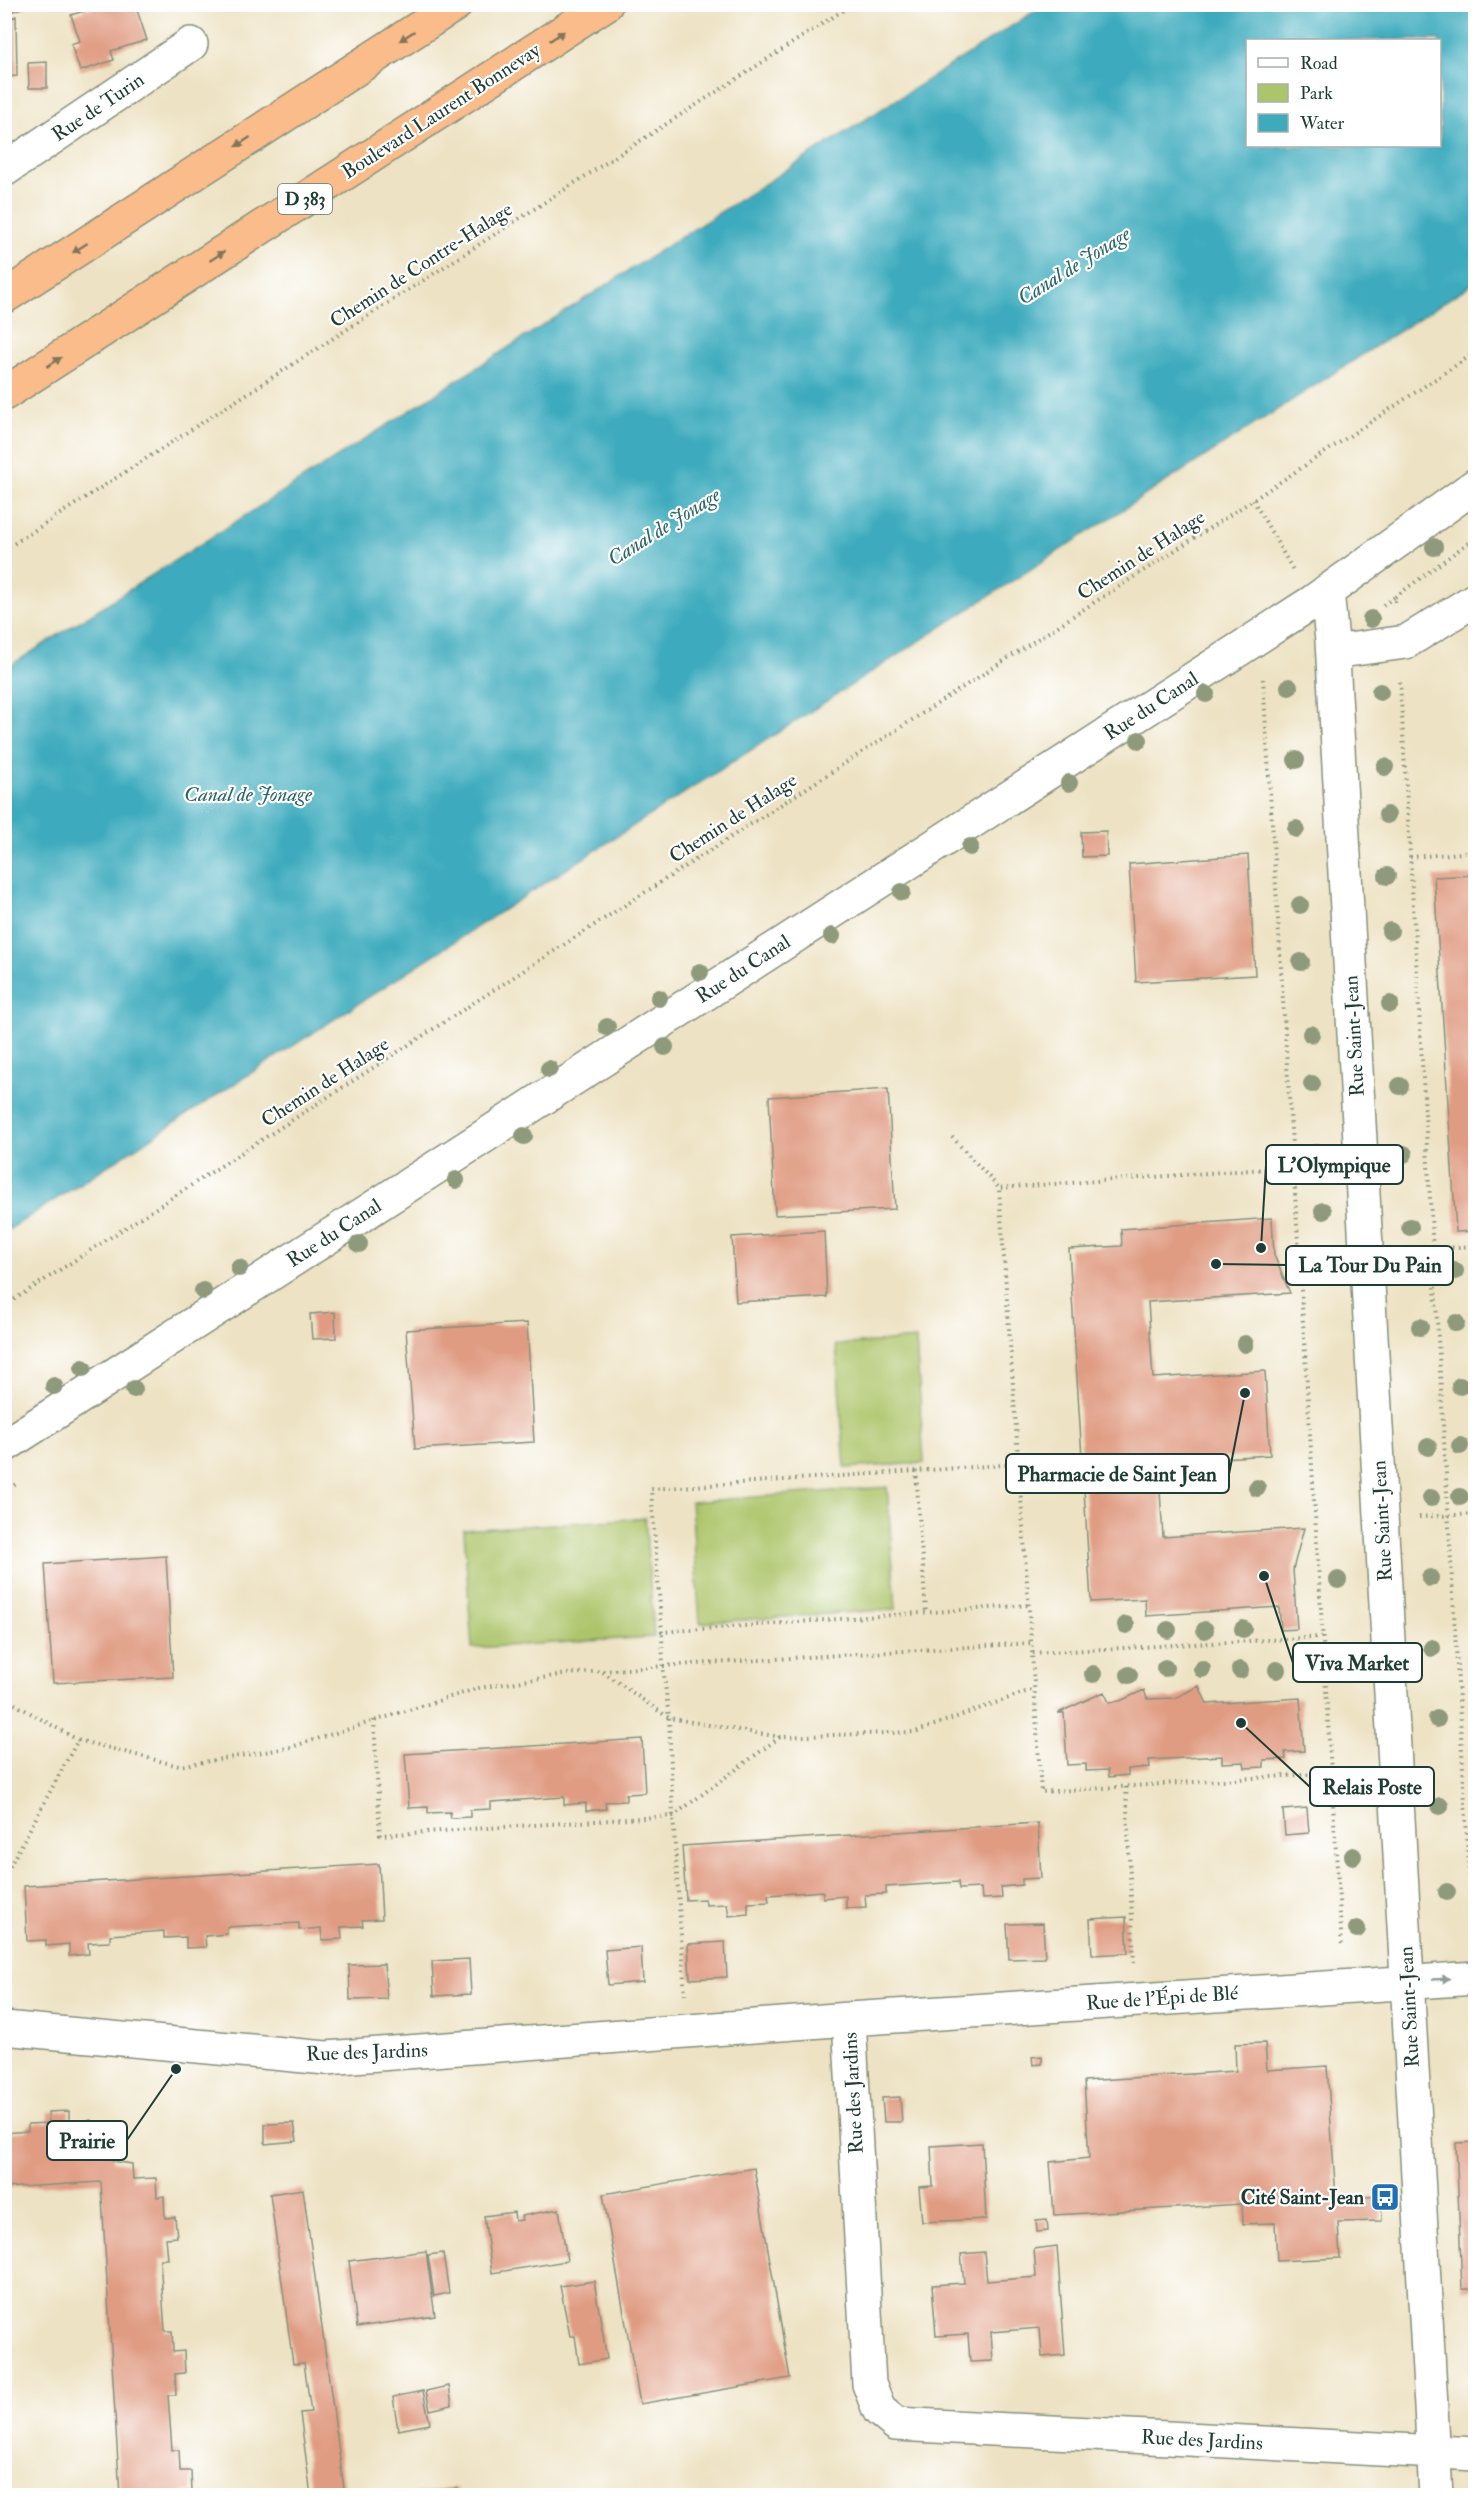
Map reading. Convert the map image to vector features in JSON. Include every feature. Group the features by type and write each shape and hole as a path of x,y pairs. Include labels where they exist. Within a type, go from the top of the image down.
{"highway":[{"path":"4,297 456,4"},
{"name":"Boulevard Laurent Bonnevay","path":"4,394 606,4"}],"street":[{"name":"Rue de Turin","path":"4,170 191,44"},
{"name":"Rue du Canal","path":"4,1446 1255,639 1328,591 1476,485"},
{"name":"Rue Saint-Jean","path":"1328,591 1436,2496"},
{"path":"1332,647 1406,642 1476,599"},
{"name":"Rue de l'Épi de Blé","path":"849,2019 1475,1978"},
{"name":"Rue des Jardins","path":"4,2028 326,2058 849,2019 868,2384 879,2410 896,2424 1476,2454"}],"path":[{"name":"Chemin de Contre-Halage","path":"4,550 854,4"},
{"name":"Chemin de Halage","path":"4,1306 1253,501 1476,352"},
{"path":"1253,501 1294,572"},
{"path":"1332,647 1476,537"},
{"path":"1395,597 1475,1978"},
{"path":"1255,639 1263,678 1342,1948 1405,1943"},
{"path":"1410,857 1476,852"},
{"path":"952,1137 999,1188 1041,1792 1330,1773"},
{"path":"999,1188 1293,1167"},
{"path":"1367,1253 1476,1246"},
{"path":"686,2001 673,1816 669,1718 663,1666 651,1489 1018,1464"},
{"path":"916,1471 926,1613"},
{"path":"1382,1519 1476,1514"},
{"path":"662,1632 1029,1605"},
{"path":"1032,1653 1322,1637"},
{"path":"4,1698 78,1740 179,1766 288,1748 479,1688 567,1674 1031,1643"},
{"path":"602,1672 669,1718 780,1737 915,1732 1034,1689"},
{"path":"374,1720 380,1835 673,1816 780,1737"},
{"path":"4,1877 78,1740"},
{"path":"1126,1786 1135,1974"}],"green space":[{"path":"916,1339 924,1463 845,1468 836,1345"},
{"path":"887,1487 896,1609 700,1623 691,1502"},
{"path":"645,1518 654,1637 472,1648 464,1530"}],"water":[{"name":"Canal de Jonage","path":"1046,4 1475,5 1475,282 5,1232 5,669"}],"building":[{"path":"13,4 30,4 30,5 13,11"},
{"path":"103,4 135,4 147,40 111,51 114,60 80,71 71,44 80,41 71,15 84,11 83,7 87,6 87,9"},
{"path":"16,16 17,76 4,77 4,20"},
{"path":"47,62 47,88 29,88 28,63"},
{"path":"1106,831 1107,856 1082,857 1081,832"},
{"path":"1248,855 1255,975 1136,982 1129,864"},
{"path":"1476,875 1476,1231 1456,1232 1434,877"},
{"path":"888,1089 895,1209 775,1215 769,1097"},
{"path":"1272,1218 1274,1255 1290,1293 1148,1302 1153,1378 1265,1371 1270,1455 1158,1462 1163,1537 1304,1528 1293,1569 1297,1629 1281,1630 1279,1607 1146,1616 1145,1599 1091,1602 1069,1249 1122,1246 1121,1229"},
{"path":"824,1231 827,1297 736,1302 732,1237"},
{"path":"335,1312 336,1338 312,1339 310,1314"},
{"path":"527,1323 534,1442 415,1449 406,1330"},
{"path":"166,1556 173,1677 53,1683 45,1564"},
{"path":"1199,1686 1207,1704 1300,1698 1304,1751 1285,1752 1286,1759 1264,1760 1264,1767 1245,1768 1244,1762 1222,1763 1222,1756 1149,1760 1150,1767 1128,1769 1128,1775 1109,1777 1108,1770 1086,1771 1086,1764 1067,1765 1064,1713 1058,1713 1104,1692 1109,1702 1120,1701 1144,1690 1147,1699 1175,1698"},
{"path":"642,1739 645,1793 626,1794 626,1801 605,1802 606,1809 586,1811 586,1803 564,1805 564,1797 491,1802 491,1809 470,1810 470,1817 451,1818 450,1812 428,1813 428,1807 409,1808 405,1754"},
{"path":"1307,1808 1309,1833 1285,1835 1283,1810"},
{"path":"1038,1823 1041,1878 1022,1879 1022,1885 1001,1887 1002,1898 982,1899 981,1888 959,1889 958,1882 886,1887 886,1894 865,1895 866,1907 846,1908 846,1896 823,1898 823,1891 768,1895 769,1902 748,1903 748,1914 729,1916 727,1904 706,1905 705,1899 686,1900 682,1846"},
{"path":"379,1864 382,1919 362,1920 363,1926 341,1927 342,1939 322,1940 321,1928 299,1930 299,1923 227,1927 227,1934 205,1936 206,1947 186,1948 186,1937 164,1938 164,1931 110,1935 110,1942 88,1943 89,1954 69,1956 69,1944 46,1946 46,1940 27,1941 24,1886"},
{"path":"1126,1917 1128,1953 1092,1955 1090,1919"},
{"path":"1043,1923 1045,1958 1009,1959 1007,1924"},
{"path":"725,1942 727,1977 690,1979 688,1944"},
{"path":"641,1947 643,1982 608,1985 605,1950"},
{"path":"469,1959 471,1994 434,1996 432,1961"},
{"path":"384,1964 387,1999 350,2000 349,1965"},
{"path":"1265,2043 1267,2070 1327,2066 1336,2199 1381,2196 1382,2221 1338,2222 1340,2258 1277,2261 1275,2223 1243,2224 1242,2204 1054,2215 1050,2162 1089,2158 1084,2081 1236,2071 1235,2044"},
{"path":"1042,2056 1042,2064 1033,2065 1032,2057"},
{"path":"900,2097 902,2122 884,2122 882,2098"},
{"path":"69,2111 69,2122 91,2120 91,2128 111,2126 113,2161 132,2164 133,2179 156,2178 157,2197 164,2196 165,2218 175,2217 177,2237 166,2238 168,2259 160,2259 165,2331 172,2331 173,2352 184,2351 185,2373 175,2374 176,2395 168,2395 172,2450 179,2450 180,2471 191,2471 192,2491 182,2492 182,2496 120,2496 101,2182 4,2188 4,2133 28,2131 28,2124 49,2123 48,2112"},
{"path":"294,2123 297,2141 265,2144 265,2124"},
{"path":"1476,2142 1476,2289 1462,2289 1456,2143"},
{"path":"982,2143 986,2219 922,2222 919,2187 933,2186 931,2146"},
{"path":"754,2168 790,2378 640,2404 603,2194"},
{"path":"303,2189 345,2496 311,2496 300,2413 311,2412 304,2363 293,2364 270,2194"},
{"path":"559,2209 567,2261 492,2273 484,2216 514,2212 515,2221 522,2220 521,2216"},
{"path":"1047,2220 1048,2231 1037,2232 1036,2221"},
{"path":"1057,2246 1065,2355 1042,2357 1040,2328 991,2332 993,2361 970,2362 968,2334 936,2336 932,2285 964,2283 961,2254 984,2252 987,2281 1036,2277 1034,2249"},
{"path":"426,2251 435,2316 357,2327 349,2261"},
{"path":"443,2253 449,2293 434,2296 428,2255"},
{"path":"594,2281 607,2359 579,2364 575,2336 570,2336 560,2286"},
{"path":"449,2386 452,2405 430,2410 426,2391"},
{"path":"423,2391 430,2424 398,2430 393,2397"},
{"path":"457,2488 458,2496 410,2496 410,2494"}],"place":[{"name":"L'Olympique","path":"1261,1248"},
{"name":"La Tour Du Pain","path":"1216,1264"},
{"name":"Pharmacie de Saint Jean","path":"1245,1393"},
{"name":"Viva Market","path":"1264,1576"},
{"name":"Relais Poste","path":"1241,1723"},
{"name":"Prairie","path":"176,2069"},
{"name":"Cité Saint-Jean","path":"1385,2197"}]}
